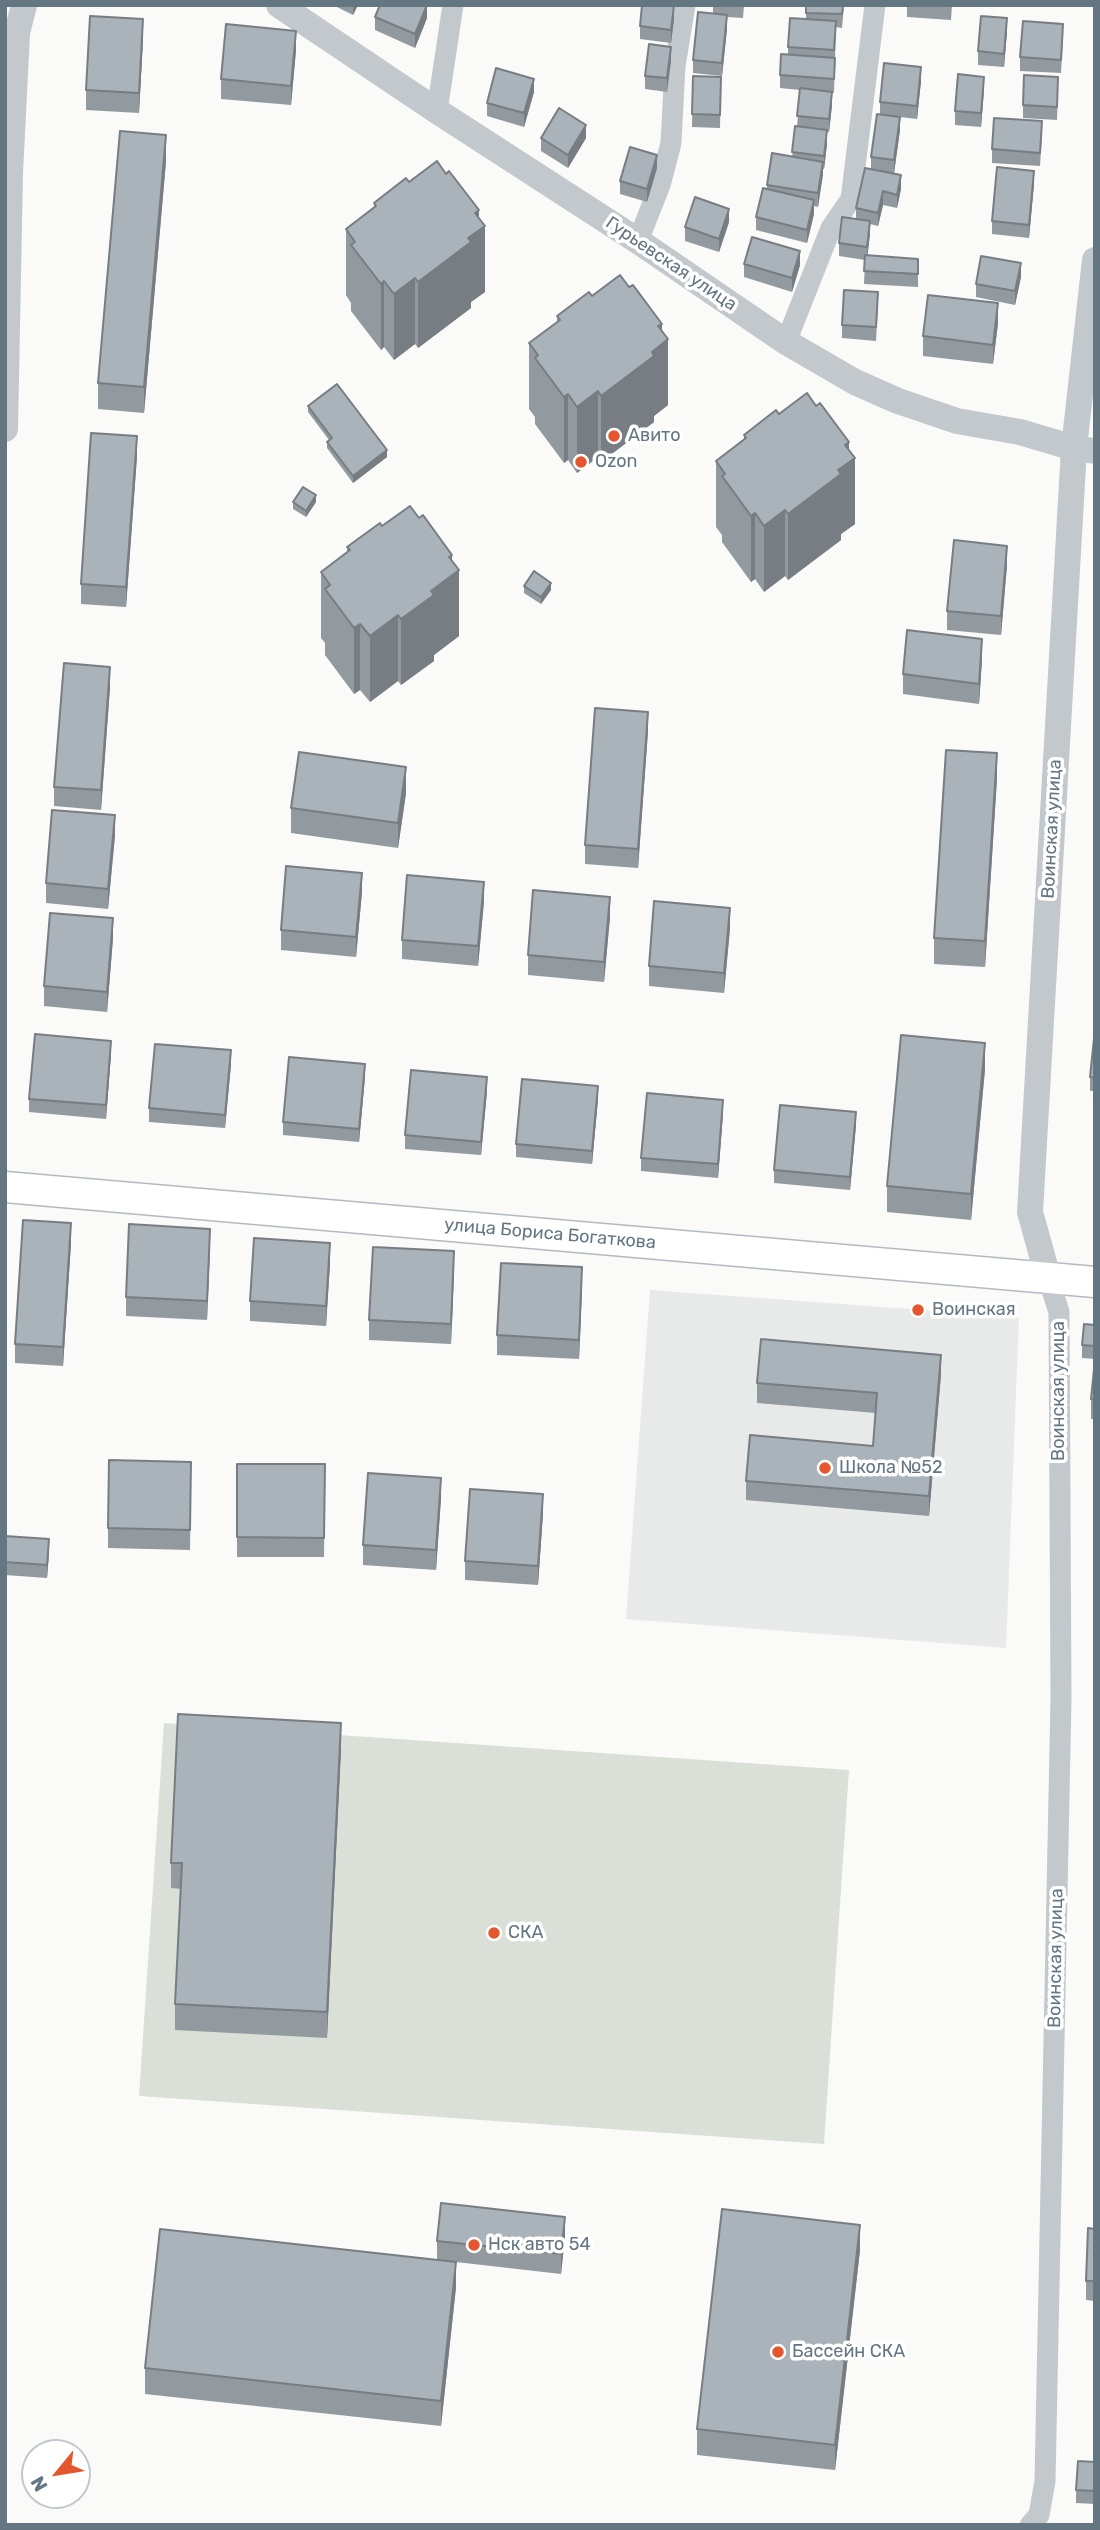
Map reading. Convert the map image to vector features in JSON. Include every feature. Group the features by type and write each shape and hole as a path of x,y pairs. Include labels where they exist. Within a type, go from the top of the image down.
{"main road":[{"name":"улица Бориса Богаткова","path":"5,1187 1095,1282"}],"street":[{"path":"5,429 10,173 17,33 24,5"},
{"name":"Гурьевская улица","path":"279,5 638,241 786,342 855,382 898,401 957,421 1020,432 1084,449"},
{"path":"437,111 453,5"},
{"path":"638,241 660,185 671,143 675,66 685,5"},
{"path":"786,342 831,228 851,199 875,5"},
{"name":"Воинская улица","path":"1030,2525 1038,2515 1045,2481 1060,1712 1059,1312 1030,1212 1095,260"}],"shaded area":[{"name":"Школа №52","path":"650,1290 1019,1317 1006,1648 626,1619"},
{"name":"СКА","path":"164,1723 849,1770 824,2144 139,2096"}],"building":[{"path":"380,5 427,5 415,34 375,17"},
{"path":"642,5 674,5 671,30 640,26"},
{"path":"806,5 843,5 842,14 806,13"},
{"path":"698,12 727,15 722,63 693,60"},
{"path":"90,16 143,19 139,93 86,90"},
{"path":"981,16 1007,18 1004,54 978,51"},
{"path":"790,18 836,21 834,50 788,47"},
{"path":"1023,21 1063,24 1061,60 1020,57"},
{"path":"226,24 296,31 291,86 221,79"},
{"path":"649,44 671,47 667,78 645,76"},
{"path":"781,54 835,58 834,79 780,75"},
{"path":"884,63 921,67 917,106 880,102"},
{"path":"496,68 534,79 524,113 487,103"},
{"path":"958,74 984,77 981,113 955,111"},
{"path":"1024,75 1058,77 1057,107 1023,105"},
{"path":"693,76 721,77 720,115 692,114"},
{"path":"800,88 832,92 829,119 797,116"},
{"path":"559,108 586,125 568,155 541,138"},
{"path":"877,114 900,117 894,160 871,157"},
{"path":"994,118 1042,121 1040,153 992,149"},
{"path":"795,126 827,130 824,156 792,152"},
{"path":"120,131 166,135 144,387 98,383"},
{"path":"630,147 657,155 647,189 620,181"},
{"path":"772,153 823,162 818,193 767,185"},
{"path":"437,161 446,174 449,171 479,210 475,213 485,226 468,238 471,242 418,282 415,278 394,294 384,281 381,284 351,245 355,242 346,229 406,178 409,182"},
{"path":"997,167 1034,171 1029,225 992,221"},
{"path":"865,168 901,175 897,195 883,191 878,213 856,208"},
{"path":"763,188 814,200 807,230 756,217"},
{"path":"695,197 729,209 719,239 685,227"},
{"path":"842,217 870,221 867,247 839,243"},
{"path":"752,237 800,251 792,278 744,264"},
{"path":"865,255 918,259 918,274 864,271"},
{"path":"981,256 1021,263 1015,291 976,284"},
{"path":"620,275 629,287 633,285 662,324 658,326 668,339 652,352 654,356 601,396 598,391 577,407 568,394 564,397 535,358 538,355 529,343 560,320 557,316 589,292 592,296"},
{"path":"844,290 878,292 876,327 842,325"},
{"path":"928,295 998,303 993,345 923,336"},
{"path":"337,384 387,450 353,476 327,442 332,438 308,406"},
{"path":"807,393 816,406 820,403 849,442 845,445 855,458 838,470 841,474 788,514 785,510 764,526 755,513 751,516 722,476 725,474 716,461 776,410 779,414"},
{"path":"91,433 137,436 126,587 81,584"},
{"path":"303,487 316,495 306,511 293,502"},
{"path":"410,506 419,518 423,515 452,555 449,557 459,570 431,591 434,595 401,619 398,615 370,636 360,624 354,628 325,589 330,585 321,572 350,550 347,547 380,523 382,526"},
{"path":"954,540 1007,546 1001,616 947,611"},
{"path":"534,571 551,583 541,597 524,586"},
{"path":"907,630 982,639 979,684 903,674"},
{"path":"64,663 110,667 101,790 54,787"},
{"path":"595,708 648,712 638,849 585,845"},
{"path":"946,750 997,753 985,941 934,938"},
{"path":"299,752 406,767 398,823 291,808"},
{"path":"52,810 115,815 108,889 46,883"},
{"path":"286,866 362,873 356,937 281,930"},
{"path":"407,875 484,882 478,946 402,940"},
{"path":"533,890 610,897 604,962 528,955"},
{"path":"654,901 730,908 724,973 649,966"},
{"path":"50,913 113,918 107,992 44,986"},
{"path":"35,1034 111,1041 106,1105 29,1099"},
{"path":"901,1035 985,1043 971,1194 887,1186"},
{"path":"1095,1038 1095,1078 1090,1077"},
{"path":"155,1044 231,1050 225,1115 149,1108"},
{"path":"289,1057 365,1064 359,1129 283,1122"},
{"path":"411,1070 487,1077 481,1142 405,1135"},
{"path":"522,1079 598,1086 592,1151 516,1144"},
{"path":"647,1093 723,1100 718,1164 641,1158"},
{"path":"780,1105 856,1112 850,1177 774,1170"},
{"path":"23,1220 71,1223 63,1347 15,1344"},
{"path":"129,1224 210,1229 207,1301 126,1297"},
{"path":"254,1238 330,1243 326,1306 250,1301"},
{"path":"373,1247 454,1251 451,1324 369,1320"},
{"path":"501,1263 582,1267 579,1340 497,1335"},
{"path":"1084,1324 1095,1325 1095,1346 1082,1345"},
{"path":"761,1339 941,1355 929,1496 746,1481 750,1435 873,1446 877,1393 757,1383"},
{"path":"1095,1359 1095,1400 1091,1399"},
{"path":"109,1460 191,1462 190,1530 108,1528"},
{"path":"237,1464 325,1464 324,1538 237,1537"},
{"path":"368,1473 441,1478 436,1550 363,1545"},
{"path":"470,1489 543,1494 538,1566 465,1561"},
{"path":"5,1536 49,1539 47,1565 5,1562"},
{"path":"178,1714 341,1723 327,2012 175,2004 182,1863 171,1863"},
{"path":"441,2203 565,2217 561,2254 437,2241"},
{"name":"Бассейн СКА","path":"722,2209 860,2225 835,2445 697,2429"},
{"path":"1088,2228 1095,2229 1095,2281 1086,2281"},
{"path":"160,2229 456,2262 441,2401 145,2368"},
{"path":"1078,2461 1095,2462 1095,2491 1076,2490"}],"place":[{"name":"Авито","path":"614,436"},
{"name":"Ozon","path":"581,462"},
{"name":"Воинская","path":"918,1310"},
{"name":"Школа №52","path":"825,1468"},
{"name":"СКА","path":"494,1933"},
{"name":"Нск авто 54","path":"474,2245"},
{"name":"Бассейн СКА","path":"778,2352"}]}
